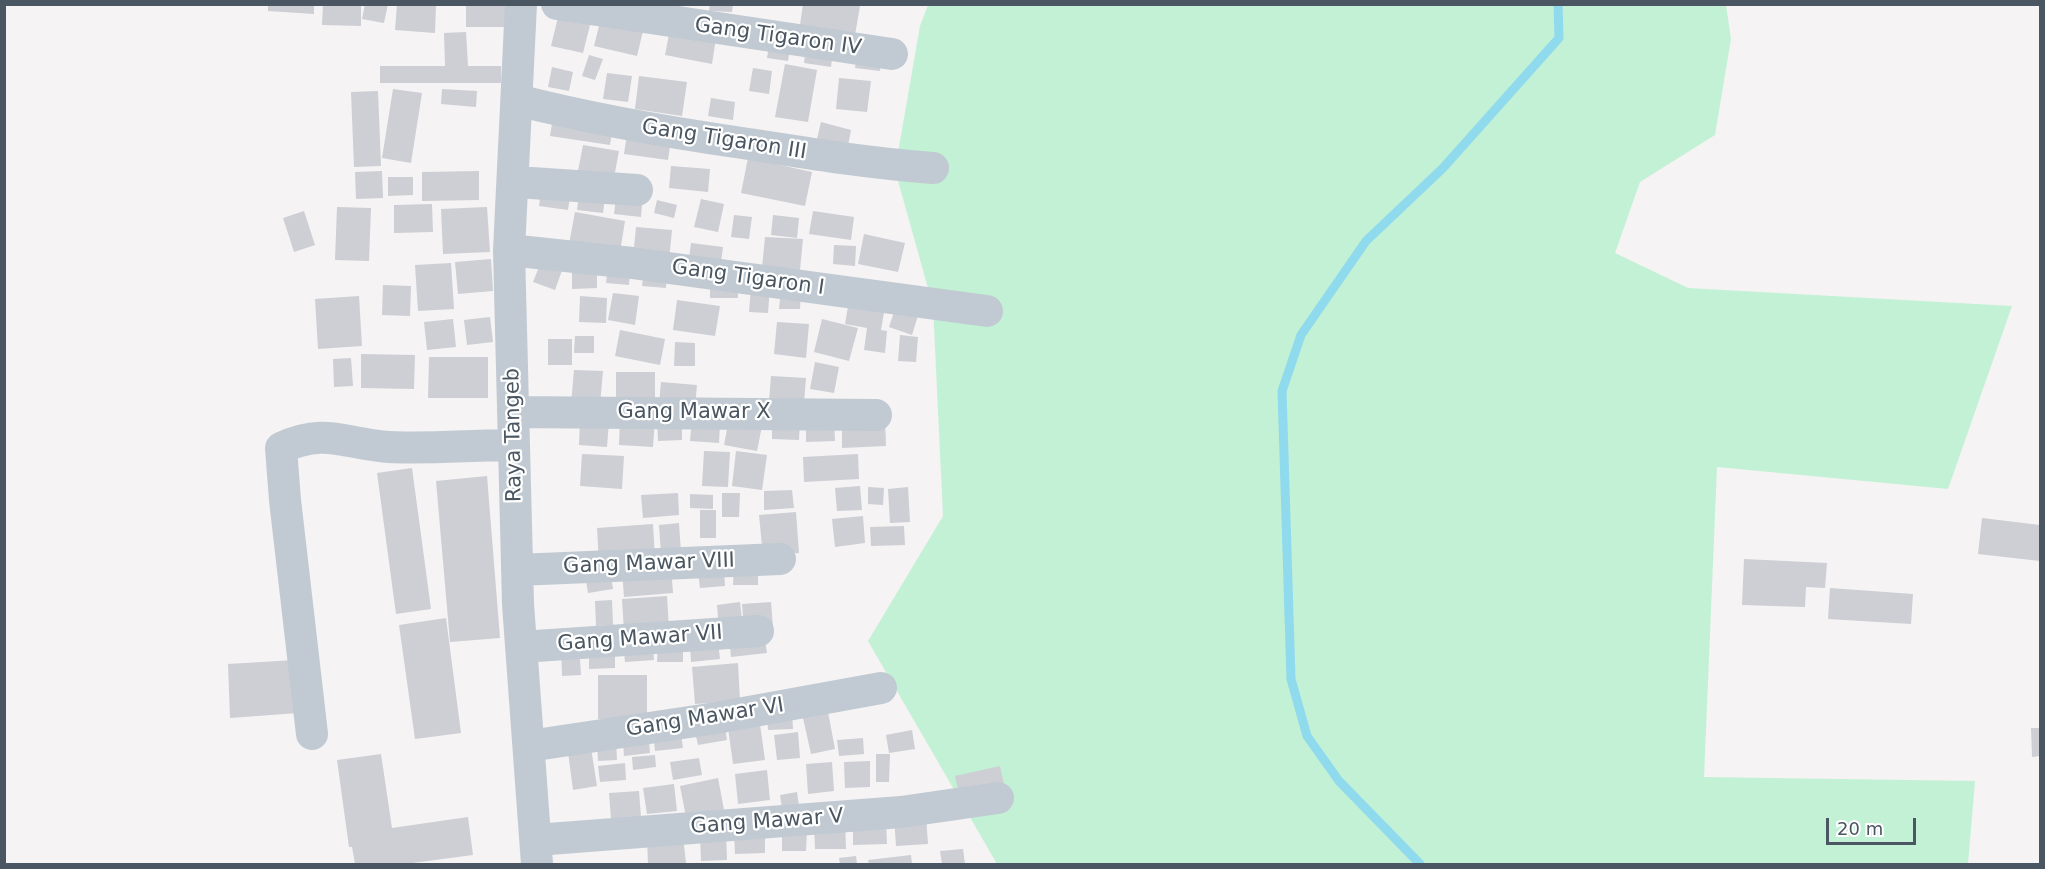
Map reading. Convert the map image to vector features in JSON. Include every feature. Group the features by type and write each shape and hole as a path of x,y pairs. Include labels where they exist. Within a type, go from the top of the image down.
{"street":[{"name":"Raya Tangeb","path":"521,4 509,250 517,570 537,852"},
{"name":"Gang Tigaron IV","path":"557,4 892,54"},
{"name":"Gang Tigaron III","path":"517,100 589,118 670,132 866,163 933,168"},
{"path":"531,183 638,190"},
{"name":"Gang Tigaron I","path":"509,250 632,263 987,311"},
{"name":"Gang Mawar X","path":"513,412 876,414"},
{"path":"312,734 285,501 282,448 305,440 330,436 361,444 391,447 514,445"},
{"name":"Gang Mawar VIII","path":"517,570 780,559"},
{"name":"Gang Mawar VII","path":"521,647 758,631"},
{"name":"Gang Mawar VI","path":"529,746 716,718 881,688"},
{"name":"Gang Mawar V","path":"537,852 902,812 998,798"}],"green space":[{"path":"928,5 1726,5 1731,39 1715,135 1640,182 1615,253 1688,288 2012,306 1948,489 1717,467 1704,777 1975,781 1968,864 997,864 868,641 943,516 933,306 895,170 920,26"}],"building":[{"path":"268,4 314,4 314,14 268,11"},
{"path":"323,4 361,4 361,26 322,25"},
{"path":"365,4 388,4 384,23 362,19"},
{"path":"397,4 436,4 435,33 395,30"},
{"path":"466,4 507,4 507,27 466,27"},
{"path":"710,4 733,4 732,12 709,11"},
{"path":"803,4 860,6 854,41 799,32"},
{"path":"560,9 592,17 583,53 551,46"},
{"path":"602,14 645,23 637,56 594,46"},
{"path":"671,24 717,32 712,64 665,55"},
{"path":"466,32 468,66 501,66 501,83 380,83 380,66 445,66 444,33"},
{"path":"770,39 791,42 788,61 767,58"},
{"path":"806,46 833,50 831,67 804,63"},
{"path":"857,54 881,56 880,71 855,68"},
{"path":"589,55 603,59 595,80 582,76"},
{"path":"785,64 817,70 808,122 775,117"},
{"path":"552,67 573,72 569,91 548,87"},
{"path":"753,68 772,71 769,94 749,91"},
{"path":"607,73 632,76 628,102 603,99"},
{"path":"639,76 687,82 682,116 635,109"},
{"path":"839,78 871,81 867,112 836,109"},
{"path":"393,89 422,93 411,163 382,158"},
{"path":"442,89 477,91 476,107 441,104"},
{"path":"378,91 381,166 354,167 351,92"},
{"path":"711,98 735,102 733,120 708,116"},
{"path":"553,117 613,126 610,145 550,136"},
{"path":"821,122 851,130 848,146 817,139"},
{"path":"627,134 671,140 668,160 624,154"},
{"path":"583,145 619,151 613,183 577,176"},
{"path":"748,158 812,172 805,206 741,193"},
{"path":"671,166 710,169 708,192 669,188"},
{"path":"382,171 383,198 356,199 355,172"},
{"path":"479,171 479,200 422,201 422,172"},
{"path":"543,175 573,178 568,210 539,206"},
{"path":"388,177 413,177 413,195 388,196"},
{"path":"580,187 606,191 603,213 577,210"},
{"path":"617,189 643,192 641,217 614,214"},
{"path":"701,199 724,204 718,232 694,227"},
{"path":"657,200 677,205 674,218 654,213"},
{"path":"432,204 433,232 394,233 394,205"},
{"path":"337,207 371,208 369,261 335,260"},
{"path":"487,207 490,252 443,254 441,209"},
{"path":"304,211 315,245 294,252 283,218"},
{"path":"813,211 854,217 851,240 809,234"},
{"path":"575,212 625,221 620,252 569,244"},
{"path":"734,215 752,217 749,239 731,237"},
{"path":"773,215 799,218 797,238 771,235"},
{"path":"636,227 672,230 669,261 633,258"},
{"path":"864,234 905,243 898,272 858,264"},
{"path":"765,237 803,239 800,270 762,268"},
{"path":"691,243 723,247 720,270 688,266"},
{"path":"834,245 856,246 855,266 833,264"},
{"path":"543,257 564,265 555,290 533,282"},
{"path":"491,259 493,291 458,294 455,262"},
{"path":"451,263 454,309 418,311 415,265"},
{"path":"608,266 630,269 629,285 606,283"},
{"path":"597,268 597,288 572,289 572,269"},
{"path":"644,270 667,272 666,288 642,286"},
{"path":"710,278 738,278 738,298 710,298"},
{"path":"383,285 411,286 410,316 382,315"},
{"path":"751,286 770,287 768,313 749,312"},
{"path":"781,290 801,291 800,309 779,309"},
{"path":"613,293 639,296 635,325 608,320"},
{"path":"850,295 886,301 881,330 887,331 885,353 864,350 867,328 845,324"},
{"path":"359,296 362,346 318,349 315,299"},
{"path":"580,296 607,298 606,323 579,322"},
{"path":"677,300 720,306 715,336 673,330"},
{"path":"898,300 921,306 912,335 889,327"},
{"path":"490,317 493,342 467,345 464,320"},
{"path":"453,319 456,347 427,350 424,322"},
{"path":"822,319 858,328 849,361 814,352"},
{"path":"777,322 809,324 806,358 774,354"},
{"path":"620,330 665,339 660,365 615,356"},
{"path":"900,335 918,337 916,362 898,361"},
{"path":"575,336 594,336 594,353 574,353"},
{"path":"548,339 572,339 572,365 548,365"},
{"path":"675,342 695,343 695,366 674,366"},
{"path":"361,354 415,355 414,389 361,388"},
{"path":"429,357 488,357 488,398 428,398"},
{"path":"351,358 353,386 334,387 333,359"},
{"path":"815,362 839,367 834,393 810,389"},
{"path":"574,370 603,371 600,405 571,404"},
{"path":"616,372 655,372 655,401 616,401"},
{"path":"771,376 806,378 804,403 769,401"},
{"path":"661,382 697,385 695,407 659,404"},
{"path":"620,417 655,419 653,447 619,445"},
{"path":"682,418 682,440 658,441 657,419"},
{"path":"692,419 720,422 719,443 690,441"},
{"path":"729,419 762,426 757,451 724,445"},
{"path":"772,419 800,420 799,440 772,439"},
{"path":"834,419 835,441 806,442 806,420"},
{"path":"885,419 886,446 842,448 842,421"},
{"path":"580,420 609,422 607,447 579,445"},
{"path":"704,451 730,452 728,487 702,486"},
{"path":"736,451 767,455 762,490 732,486"},
{"path":"582,454 624,456 622,489 580,486"},
{"path":"858,454 859,479 804,482 803,457"},
{"path":"412,468 431,609 396,614 377,473"},
{"path":"487,476 500,638 450,642 436,481"},
{"path":"860,486 862,510 837,511 835,488"},
{"path":"868,487 884,488 883,505 868,504"},
{"path":"908,487 910,522 890,523 888,489"},
{"path":"792,490 794,508 764,510 764,491"},
{"path":"678,493 679,515 643,518 641,495"},
{"path":"722,493 740,493 739,517 722,517"},
{"path":"690,494 713,495 713,509 690,508"},
{"path":"700,510 716,510 716,538 700,538"},
{"path":"796,512 799,553 763,556 759,515"},
{"path":"863,516 865,543 835,547 832,519"},
{"path":"1982,518 2040,525 2040,561 1978,554"},
{"path":"679,523 681,552 661,554 659,525"},
{"path":"653,524 655,559 599,563 597,528"},
{"path":"904,526 905,545 871,546 870,527"},
{"path":"1744,559 1827,563 1825,588 1806,587 1805,607 1742,605"},
{"path":"758,563 758,585 733,585 734,564"},
{"path":"671,565 673,593 624,597 622,570"},
{"path":"724,570 725,586 700,588 698,572"},
{"path":"610,571 613,589 588,593 585,575"},
{"path":"1830,588 1913,594 1911,624 1828,619"},
{"path":"667,596 669,629 624,631 622,599"},
{"path":"612,600 613,625 596,626 595,601"},
{"path":"740,602 743,629 719,631 717,605"},
{"path":"771,602 773,627 744,630 742,604"},
{"path":"446,618 461,733 415,739 399,625"},
{"path":"764,632 767,653 731,657 729,636"},
{"path":"652,639 654,660 625,662 623,641"},
{"path":"718,642 720,659 691,662 690,644"},
{"path":"579,644 581,675 562,676 561,645"},
{"path":"658,645 683,645 683,662 657,662"},
{"path":"615,646 615,668 589,669 589,647"},
{"path":"295,660 298,713 230,718 228,664"},
{"path":"738,663 740,701 695,704 692,667"},
{"path":"598,675 647,675 647,719 598,719"},
{"path":"792,712 793,729 768,730 767,714"},
{"path":"828,712 835,749 811,754 803,718"},
{"path":"759,717 765,760 733,764 727,721"},
{"path":"724,722 727,740 698,745 694,728"},
{"path":"680,728 683,748 655,751 653,732"},
{"path":"2031,728 2040,728 2040,756 2032,757"},
{"path":"912,730 915,749 889,753 886,735"},
{"path":"798,732 800,758 777,760 774,735"},
{"path":"863,738 864,754 839,756 837,740"},
{"path":"616,740 617,760 598,761 597,742"},
{"path":"649,740 650,753 624,756 623,742"},
{"path":"591,748 597,786 573,790 568,752"},
{"path":"381,754 392,828 468,817 473,855 405,864 355,864 352,847 349,847 337,760"},
{"path":"876,754 890,754 889,782 876,782"},
{"path":"655,755 656,767 633,770 632,757"},
{"path":"699,758 702,775 673,780 670,762"},
{"path":"870,761 870,787 845,788 844,762"},
{"path":"832,762 834,791 808,794 806,764"},
{"path":"625,763 626,780 600,782 598,766"},
{"path":"1000,766 1005,789 960,798 955,776"},
{"path":"767,770 770,800 738,804 735,774"},
{"path":"718,778 724,810 686,817 680,786"},
{"path":"674,784 677,811 647,814 643,788"},
{"path":"639,791 641,817 611,819 609,793"},
{"path":"797,792 799,806 782,809 780,795"},
{"path":"926,815 928,844 896,846 894,817"},
{"path":"845,819 846,849 815,849 814,820"},
{"path":"886,822 887,844 853,845 853,824"},
{"path":"782,828 807,829 806,851 782,851"},
{"path":"765,829 765,853 735,854 734,830"},
{"path":"726,833 727,860 701,861 700,834"},
{"path":"683,836 686,863 648,864 647,839"},
{"path":"963,849 965,864 942,864 940,851"},
{"path":"911,855 912,864 869,864 868,860"},
{"path":"856,856 857,864 840,864 839,858"}],"waterway":[{"path":"1420,864 1339,781 1307,736 1291,679 1282,391 1301,335 1366,241 1443,168 1559,38 1558,4"}]}
